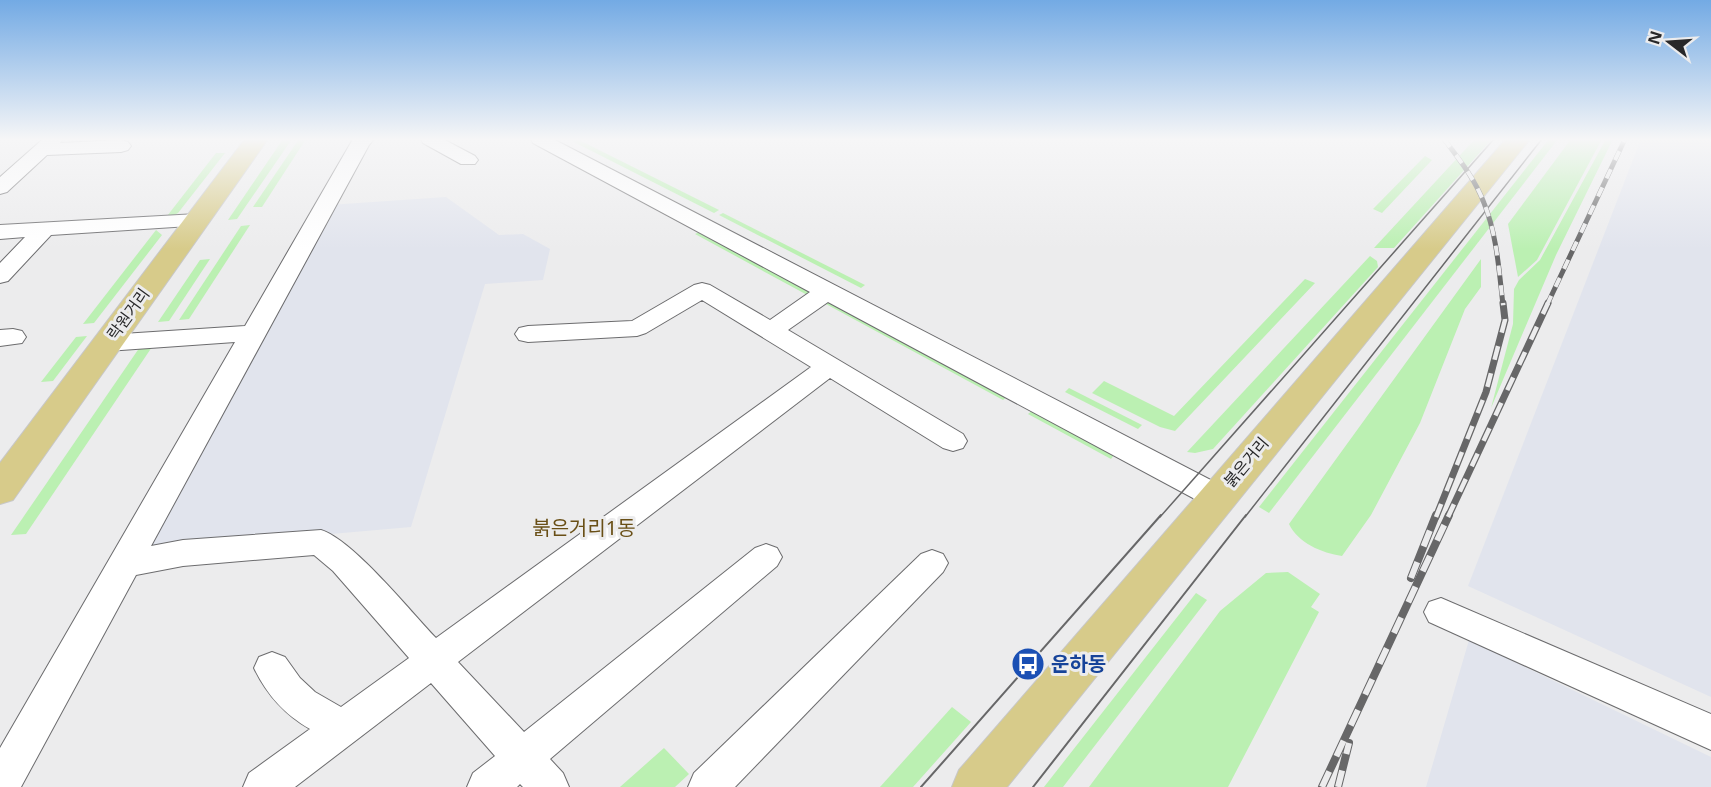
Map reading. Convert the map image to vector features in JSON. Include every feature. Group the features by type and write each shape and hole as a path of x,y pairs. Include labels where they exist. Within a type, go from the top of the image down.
{"main road":[{"name":"락원거리","path":"0,490 229,176"},
{"name":"붉은거리","path":"976,787 1486,176"}],"street":[{"path":"0,188 13,176"},
{"path":"0,786 342,176"},
{"path":"612,176 1217,497"},
{"path":"0,232 197,220"},
{"path":"0,276 44,230"},
{"path":"528,334 637,328 702,290 953,441"},
{"path":"771,331 829,290"},
{"path":"107,343 254,333"},
{"path":"263,787 829,366"},
{"path":"123,564 183,553 321,542 344,562 549,787"},
{"path":"487,787 766,557"},
{"path":"708,787 932,563"},
{"path":"1441,612 1711,732"},
{"path":"272,668 286,691 301,706 344,728"}],"shaded area":[{"path":"1627,176 1711,176 1711,697 1468,586"},
{"path":"446,197 499,235 523,234 550,249 543,280 485,284 411,527 138,551 329,205"},
{"path":"1469,640 1711,757 1711,787 1426,787"}],"green space":[{"path":"198,176 207,176 178,213 164,220"},
{"path":"258,176 267,176 237,219 228,220"},
{"path":"274,176 282,176 262,207 253,207"},
{"path":"640,176 650,176 719,210 714,213"},
{"path":"1406,176 1417,176 1382,213 1373,209"},
{"path":"1441,176 1459,176 1394,248 1374,248"},
{"path":"1520,176 1530,176 1269,513 1259,507"},
{"path":"1544,176 1582,176 1537,260 1518,277 1508,224"},
{"path":"1586,176 1595,176 1556,255 1491,408 1513,324 1514,289 1519,280 1540,260"},
{"path":"723,213 865,285 861,288 719,215"},
{"path":"250,225 189,319 179,320 241,226"},
{"path":"156,230 162,235 94,323 83,324"},
{"path":"699,232 815,294 811,297 695,234"},
{"path":"1370,256 1377,261 1378,267 1213,449 1195,453 1187,452"},
{"path":"210,259 169,321 158,322 200,260"},
{"path":"1481,259 1481,287 1465,309 1420,423 1371,515 1342,556 1304,542 1289,524"},
{"path":"1305,279 1315,283 1175,431 1160,427 1092,393 1104,381 1174,416"},
{"path":"828,301 1007,397 1003,400 824,303"},
{"path":"87,336 53,381 41,382 76,337"},
{"path":"142,344 154,344 26,534 11,535"},
{"path":"1069,388 1142,425 1138,429 1065,392"},
{"path":"1032,411 1114,455 1111,459 1028,414"},
{"path":"1288,572 1320,594 1311,607 1319,612 1228,787 1089,787 1220,611 1266,573"},
{"path":"1196,593 1207,600 1063,787 1044,787"},
{"path":"952,707 971,722 913,787 880,787"},
{"path":"664,748 689,774 675,787 620,787"}],"tram line":[{"path":"1160,517 1462,176"},
{"path":"1245,517 1513,176"},
{"path":"921,787 1161,515"},
{"path":"1033,787 1246,515"}],"railway":[{"path":"1470,176 1480,194 1492,228 1503,305"},
{"path":"1547,305 1608,176"},
{"path":"1436,517 1486,392 1505,320 1503,303"},
{"path":"1448,517 1548,303"},
{"path":"1411,578 1436,515"},
{"path":"1322,787 1449,515"},
{"path":"1338,787 1349,743"}],"place":[{"name":"운하동","path":"1028,664"}],"district":[{"name":"붉은거리1동","path":"584,528"}]}
